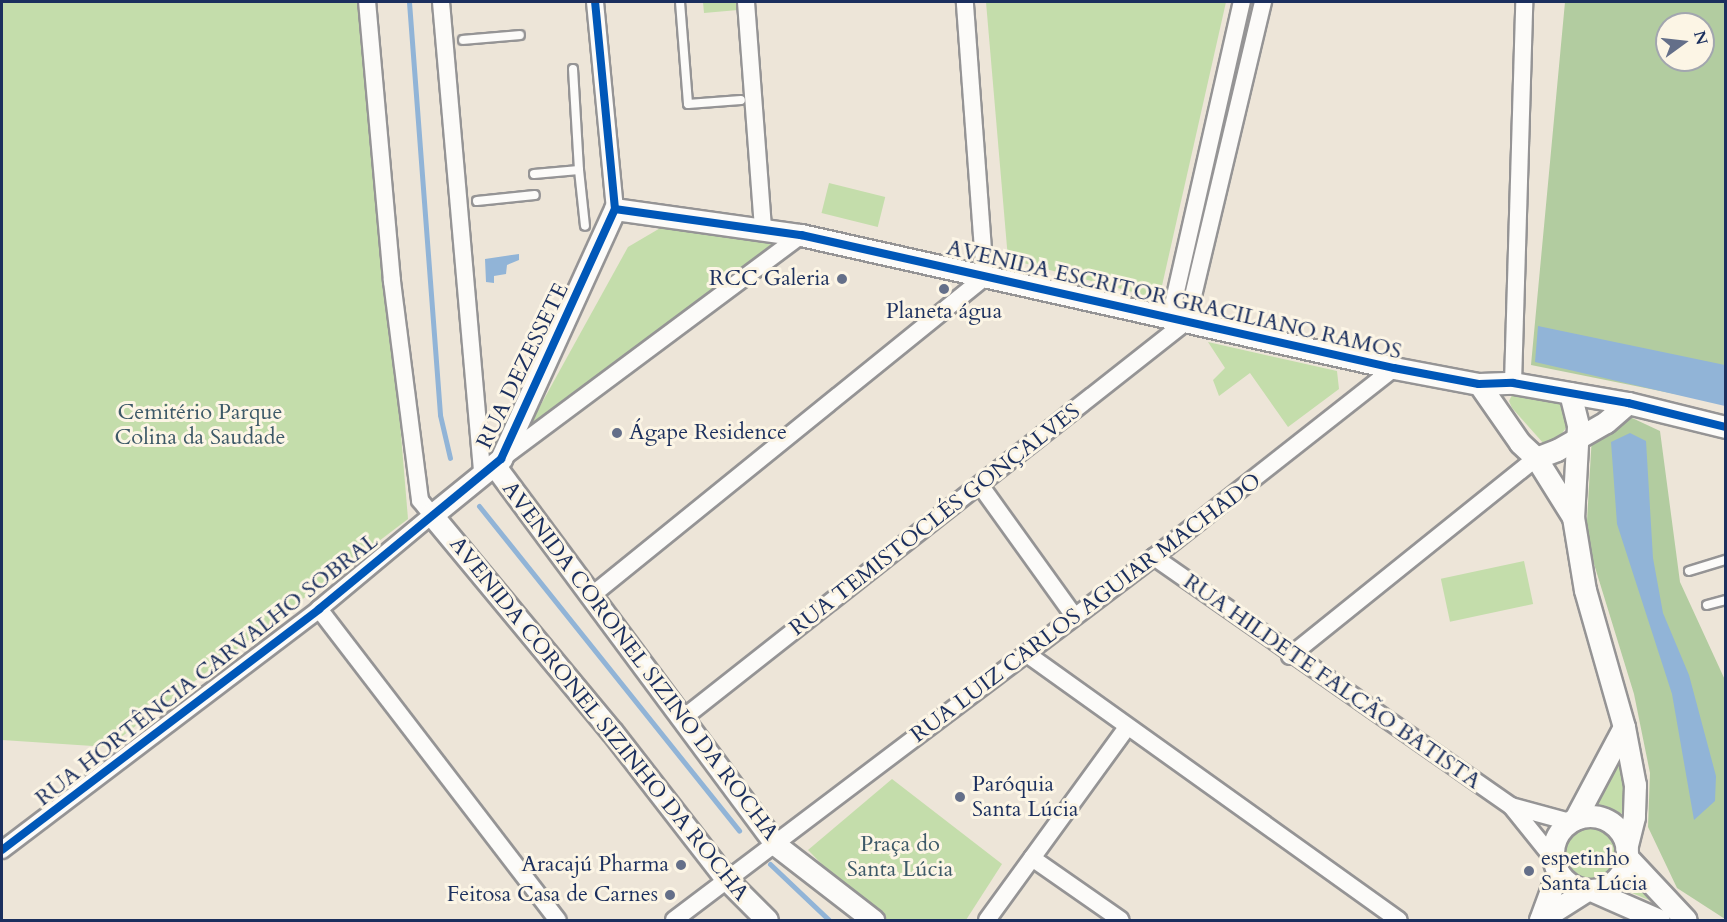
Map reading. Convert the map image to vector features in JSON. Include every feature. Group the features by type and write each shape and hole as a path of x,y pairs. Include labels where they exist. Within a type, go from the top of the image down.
{"street":[{"path":"367,2 392,281 420,500 432,515"},
{"path":"441,2 492,466"},
{"path":"595,2 615,209"},
{"path":"746,2 747,100 763,228"},
{"path":"591,596 985,277 965,2"},
{"path":"1179,320 1242,2"},
{"path":"1179,320 1263,2"},
{"path":"1499,410 1500,394 1513,383 1524,2"},
{"name":"RUA DEZESSETE","path":"432,515 492,466 615,209"},
{"name":"AVENIDA ESCRITOR GRACILIANO RAMOS","path":"615,209 801,235 1394,368 1479,384 1513,383 1628,403 1725,427"},
{"path":"492,466 801,235"},
{"name":"RUA TEMISTOCLÉS GONÇALVES","path":"682,718 980,485 1179,320"},
{"name":"RUA LUIZ CARLOS AGUIAR MACHADO","path":"674,921 1154,557 1394,368"},
{"path":"1479,384 1520,443 1536,458 1573,517"},
{"path":"1540,920 1590,890 1612,883 1626,852 1634,817 1635,785 1624,727 1585,590 1573,517 1577,437 1576,408 1570,393"},
{"path":"1290,656 1536,458 1606,422 1628,403"},
{"name":"AVENIDA CORONEL SIZINO DA ROCHA","path":"492,466 776,845 873,921"},
{"path":"980,485 1074,616"},
{"name":"RUA HORTÊNCIA CARVALHO SOBRAL","path":"2,850 319,609 432,515"},
{"name":"AVENIDA CORONEL SIZINHO DA ROCHA","path":"432,515 612,732 727,880 767,921"},
{"name":"RUA HILDETE FALCÃO BATISTA","path":"1154,557 1290,656 1511,806 1555,865"},
{"path":"319,609 558,921"},
{"path":"1027,654 1398,921"},
{"path":"987,921 1127,727"},
{"path":"1540,920 1555,865 1556,838 1573,821 1624,727"},
{"name":"RUA HILDETE FALCÃO BATISTA","path":"1511,806 1573,821"},
{"path":"1573,821 1586,816 1608,821 1617,828 1626,852 1674,918"},
{"path":"1032,858 1121,921"},
{"path":"1555,865 1565,881 1674,918"}],"lane":[{"path":"680,2 688,104 747,100"},
{"path":"463,40 520,35"},
{"path":"573,69 585,226"},
{"path":"534,174 579,170"},
{"path":"477,201 535,195"},
{"path":"1689,571 1725,560"},
{"path":"1707,605 1725,600"}],"green space":[{"name":"Cemitério Parque Colina da Saudade","path":"2,2 365,2 408,519 108,747 2,740"},
{"path":"703,2 737,2 738,10 704,13"},
{"path":"986,2 1226,2 1159,299 1008,259"},
{"path":"1565,2 1725,2 1725,404 1531,365"},
{"path":"829,183 885,197 878,227 822,213"},
{"path":"662,227 771,238 776,246 523,437 628,247"},
{"path":"1208,342 1337,371 1339,389 1288,427 1250,373 1219,396 1213,380 1225,368"},
{"path":"1513,393 1563,401 1568,425 1553,446 1544,444 1512,408 1509,401"},
{"path":"1630,417 1660,431 1680,582 1725,680 1725,919 1677,888 1648,827 1650,773 1634,694 1586,538 1592,435"},
{"path":"1524,561 1533,604 1450,622 1441,579"},
{"path":"1620,746 1628,758 1625,815 1593,802"},
{"name":"Praça do Santa Lúcia","path":"892,779 1002,864 966,920 887,920 839,882 808,850"},
{"path":"1584,822 1596,822 1612,831 1619,841 1621,853 1619,865 1612,875 1596,884 1584,884 1573,879 1564,870 1559,859 1559,847 1564,836 1573,827"},
{"path":"1632,865 1661,905 1615,886"}],"water":[{"path":"519,254 519,260 507,265 506,274 494,276 494,283 486,282 485,259"},
{"path":"1538,326 1725,365 1725,406 1535,362"},
{"path":"1630,433 1646,441 1653,558 1663,613 1689,675 1716,776 1715,801 1694,820 1672,694 1617,524 1611,442"}],"waterway":[{"path":"409,2 440,415 450,458"},
{"path":"479,506 739,831"},
{"path":"770,864 829,920"}],"cycle path":[{"path":"2,850 319,609 501,459 615,209 595,2"},
{"path":"615,209 801,235 1394,368 1479,384 1513,383 1628,403 1726,427"}],"place":[{"name":"RCC Galeria","path":"842,279"},
{"name":"Planeta água","path":"944,289"},
{"name":"Ágape Residence","path":"617,433"},
{"name":"Paróquia Santa Lúcia","path":"960,797"},
{"name":"Aracajú Pharma","path":"681,865"},
{"name":"espetinho Santa Lúcia","path":"1529,871"},
{"name":"Feitosa Casa de Carnes","path":"670,895"}]}
